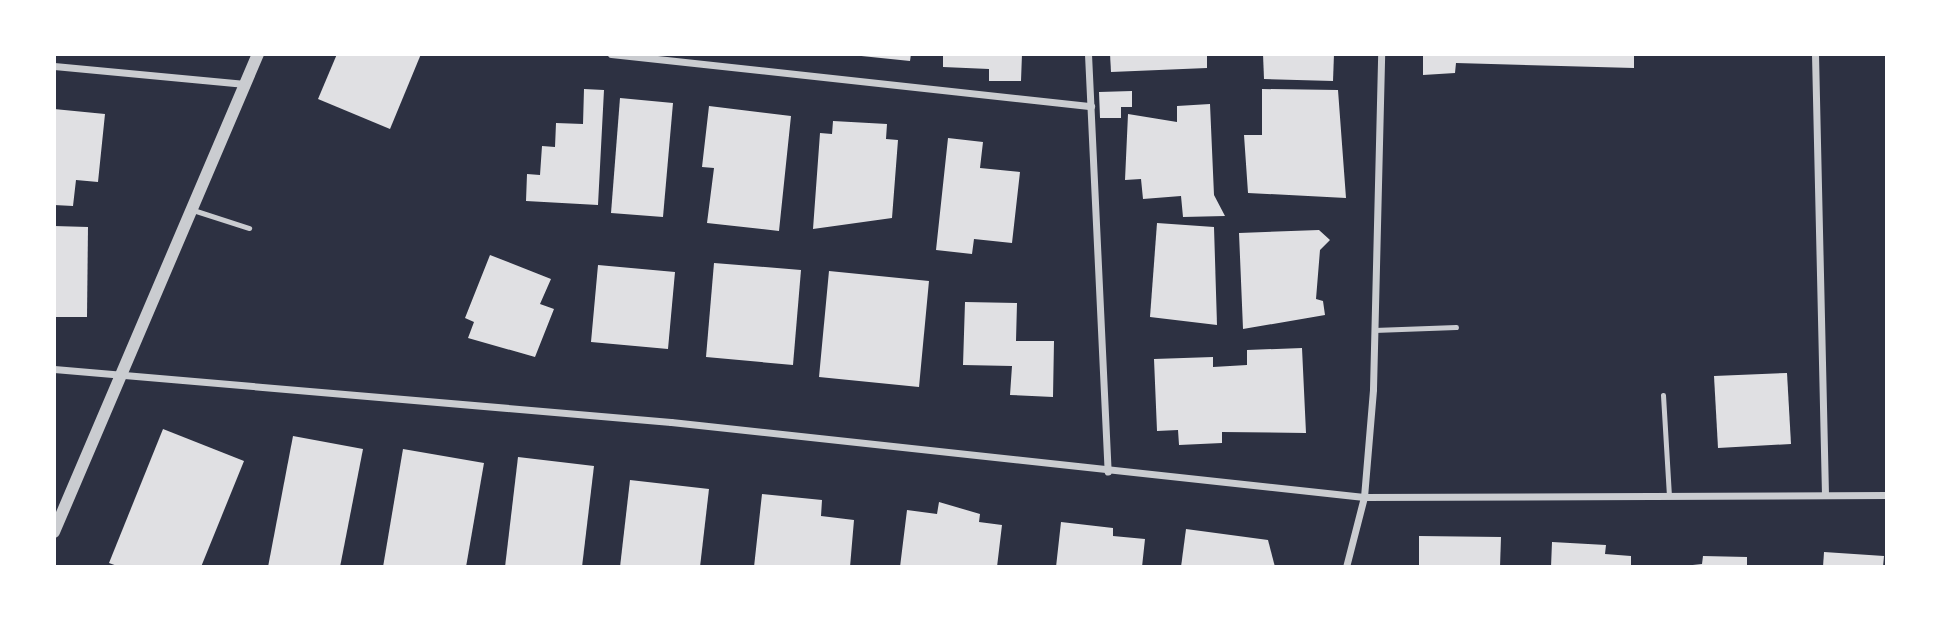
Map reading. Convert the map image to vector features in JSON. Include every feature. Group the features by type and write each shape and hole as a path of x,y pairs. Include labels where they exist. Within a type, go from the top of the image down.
{"street":[{"path":"54,532 126,373 258,54"},
{"path":"611,54 1091,106"},
{"path":"1088,54 1108,472"},
{"path":"1346,567 1364,497 1374,330 1381,54"},
{"path":"1815,54 1825,494"},
{"path":"54,66 245,84"},
{"path":"54,369 126,373 671,422 1108,472 1364,497 1887,495"}],"lane":[{"path":"193,210 249,228"},
{"path":"1374,330 1456,327"},
{"path":"1663,396 1670,495"}],"building":[{"path":"337,54 421,54 390,129 318,99"},
{"path":"842,54 911,54 910,61"},
{"path":"943,54 1022,54 1021,81 989,81 989,69 943,67"},
{"path":"1110,54 1207,54 1207,68 1111,72"},
{"path":"1263,54 1334,54 1333,81 1264,79"},
{"path":"1423,54 1634,54 1634,68 1456,63 1455,73 1423,75"},
{"path":"584,89 604,90 598,205 526,201 527,174 540,175 542,146 555,147 556,123 583,124"},
{"path":"1262,89 1338,90 1346,198 1248,193 1244,135 1262,135"},
{"path":"1132,91 1132,107 1121,107 1121,118 1100,118 1099,92"},
{"path":"620,98 673,103 663,217 611,213"},
{"path":"1210,104 1214,195 1225,216 1183,217 1181,196 1143,199 1141,179 1125,180 1128,114 1177,122 1177,106"},
{"path":"709,106 791,116 779,231 707,223 714,168 702,167"},
{"path":"54,109 105,114 98,182 76,180 73,206 54,205"},
{"path":"833,121 887,124 886,139 898,140 892,218 813,229 820,133 832,134"},
{"path":"948,138 983,142 980,168 1020,172 1012,243 974,239 972,254 936,250"},
{"path":"1157,223 1214,227 1217,325 1150,317"},
{"path":"54,226 88,227 87,317 54,317"},
{"path":"1319,230 1330,240 1320,250 1316,299 1323,301 1325,315 1243,329 1239,233"},
{"path":"490,255 551,279 540,304 554,309 535,357 468,338 474,322 465,318"},
{"path":"714,263 801,270 793,365 706,357"},
{"path":"598,265 675,272 668,349 591,342"},
{"path":"829,271 929,281 919,387 819,377"},
{"path":"965,302 1017,303 1016,341 1054,341 1053,397 1010,395 1012,366 963,365"},
{"path":"1302,348 1306,433 1222,432 1222,443 1179,445 1178,430 1157,431 1154,359 1213,357 1213,367 1247,365 1247,350"},
{"path":"1787,373 1791,444 1718,448 1714,376"},
{"path":"163,429 244,461 201,567 120,567 109,563"},
{"path":"293,436 363,449 340,567 268,567"},
{"path":"403,449 484,463 466,567 383,567"},
{"path":"518,457 594,466 582,567 505,567"},
{"path":"630,480 709,489 700,567 620,567"},
{"path":"762,494 822,500 821,516 854,520 850,567 754,567"},
{"path":"939,502 980,514 979,522 1002,525 997,567 900,567 907,510 937,514"},
{"path":"1061,522 1113,528 1113,536 1145,539 1142,567 1056,567"},
{"path":"1186,529 1268,540 1275,567 1181,567"},
{"path":"1419,536 1501,537 1500,567 1419,567"},
{"path":"1552,542 1606,545 1605,554 1631,556 1631,567 1551,567"},
{"path":"1824,552 1884,556 1883,567 1823,567"},
{"path":"1703,556 1747,557 1747,567 1674,567 1702,564"}]}
